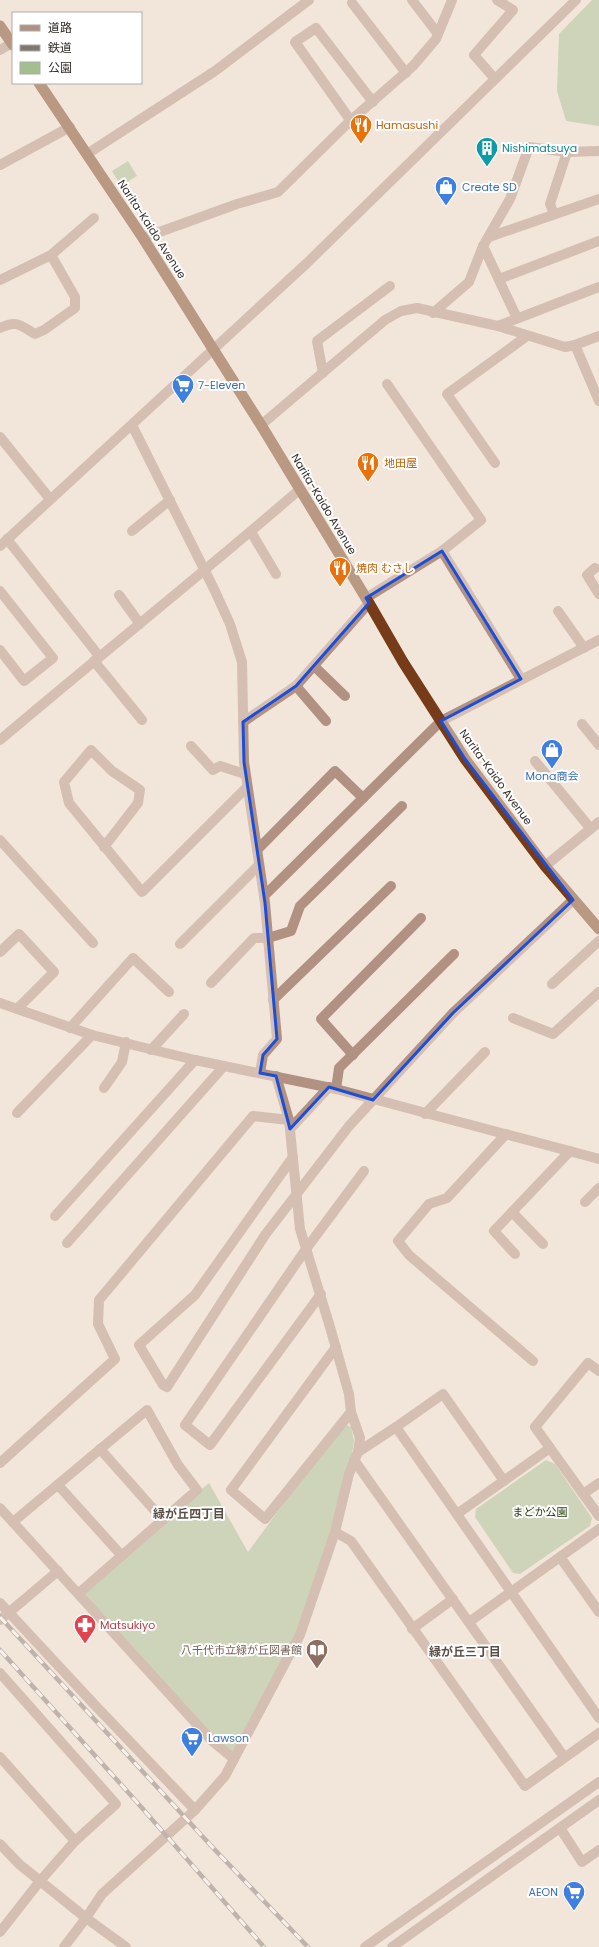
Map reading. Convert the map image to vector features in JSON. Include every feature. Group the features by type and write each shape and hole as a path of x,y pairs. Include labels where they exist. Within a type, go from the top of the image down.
{"highway":[{"path":"0,26 12,44"},
{"name":"Narita-Kaido Avenue","path":"40,84 144,238 368,600 403,662 465,759 545,866 599,929"}],"street":[{"path":"87,154 215,71 309,0"},
{"path":"412,0 438,34"},
{"path":"144,238 237,204 278,192 352,120 406,73 436,40 452,0"},
{"path":"495,79 474,55 513,10 497,0"},
{"path":"142,720 97,658 3,543 307,262 576,0"},
{"path":"352,3 406,73"},
{"path":"352,120 295,42 316,28 372,102"},
{"path":"0,50 12,44"},
{"path":"0,165 70,127"},
{"path":"433,313 469,282 484,246 510,199 529,147 567,152 599,151"},
{"path":"554,214 550,204 567,152"},
{"path":"489,236 599,199"},
{"path":"0,280 51,255 94,218"},
{"path":"499,279 599,241"},
{"path":"484,246 517,318"},
{"path":"0,328 10,323 16,323 35,334 44,330 75,308 75,297 51,255"},
{"path":"323,373 316,341 390,286"},
{"path":"498,326 599,287"},
{"path":"261,425 385,320 401,310 417,308 433,313 498,326 565,347 575,346 599,336"},
{"path":"495,463 447,394 527,336"},
{"path":"575,346 599,401"},
{"path":"243,722 296,686 368,600 442,550 481,520 387,384"},
{"path":"132,425 230,624 242,662 245,774 264,896 277,1039 263,1055 260,1073"},
{"path":"0,437 50,499"},
{"path":"0,740 97,658 205,571 299,490"},
{"path":"132,531 170,500"},
{"path":"251,532 276,574"},
{"path":"442,550 521,679"},
{"path":"595,568 587,575 599,594"},
{"path":"0,591 53,658 24,680 0,650"},
{"path":"119,595 140,624"},
{"path":"558,611 584,648"},
{"path":"264,896 441,721 599,640"},
{"path":"314,666 345,696"},
{"path":"296,686 326,721"},
{"path":"582,724 599,745"},
{"path":"191,746 213,770 220,766 245,774"},
{"path":"104,847 138,803 140,790 112,771 91,750 64,782 69,803 104,847 142,892 247,787"},
{"path":"535,761 591,828"},
{"path":"257,850 335,771 363,798"},
{"path":"211,982 254,938 268,938 291,931 300,906 402,806"},
{"path":"545,866 599,822"},
{"path":"0,840 93,943"},
{"path":"180,944 259,865"},
{"path":"274,1000 391,886"},
{"path":"293,1157 195,1296 139,1346 163,1385 167,1387 265,1235 296,1192 349,1126 453,1013 573,900"},
{"path":"352,1054 321,1019 421,918"},
{"path":"0,952 19,934 54,972 17,1009"},
{"path":"552,984 599,941"},
{"path":"290,1124 332,1088 339,1068 454,954"},
{"path":"70,1028 133,958 168,992"},
{"path":"513,1018 553,1034 599,992"},
{"path":"0,1003 92,1035 126,1042 151,1050 195,1060 332,1088 372,1100 599,1159"},
{"path":"151,1050 184,1014"},
{"path":"17,1112 92,1035"},
{"path":"104,1088 122,1062 126,1042"},
{"path":"425,1114 485,1052"},
{"path":"55,1216 195,1060"},
{"path":"67,1243 224,1066"},
{"path":"64,1947 102,1894 195,1810 225,1776 300,1635 334,1532 356,1456 360,1438 351,1412 349,1394 298,1217 290,1124 276,1076"},
{"path":"0,1464 115,1359 98,1324 99,1300 253,1116 290,1124"},
{"path":"506,1134 447,1198 429,1204 398,1241 409,1255 533,1361"},
{"path":"515,1254 494,1231 570,1151"},
{"path":"321,1294 210,1445 185,1425 306,1249 364,1171"},
{"path":"585,1202 599,1188"},
{"path":"512,1212 543,1244"},
{"path":"336,1347 231,1490 265,1519 351,1412"},
{"path":"599,1371 588,1363 535,1427 599,1516"},
{"path":"356,1456 443,1394 504,1481"},
{"path":"13,1522 147,1410 178,1465 197,1490 79,1593"},
{"path":"396,1427 599,1718"},
{"path":"457,1514 550,1448"},
{"path":"100,1449 163,1520"},
{"path":"356,1456 453,1599 564,1757"},
{"path":"584,1494 599,1483"},
{"path":"58,1485 122,1556"},
{"path":"0,1508 79,1593 212,1741 234,1759"},
{"path":"469,1622 599,1529"},
{"path":"334,1532 351,1541 524,1786 599,1733"},
{"path":"560,1557 599,1612"},
{"path":"0,1620 58,1571"},
{"path":"412,1629 453,1599"},
{"path":"0,1603 195,1810"},
{"path":"0,1673 116,1804 75,1841 1,1929"},
{"path":"0,1757 75,1841"},
{"path":"364,1947 599,1782"},
{"path":"392,1947 599,1800"},
{"path":"560,1828 582,1862 599,1850"},
{"path":"0,1844 19,1864 86,1918 126,1947"}],"highlighted area":[{"path":"442,551 521,679 441,721 465,759 573,900 453,1013 373,1100 329,1087 290,1129 276,1076 260,1073 263,1055 277,1039 265,903 244,762 243,722 296,686 369,603 366,598"}],"green space":[{"path":"592,0 599,0 599,126 566,121 557,91 559,34"},
{"path":"128,161 137,176 121,186 112,171"},
{"path":"345,1424 351,1427 354,1441 349,1474 300,1635 234,1759 79,1593 209,1483 248,1552 312,1465"},
{"name":"まどか公園","path":"546,1460 555,1464 592,1518 590,1526 520,1574 513,1573 475,1517 476,1509"}],"railway":[{"path":"0,1617 216,1851 308,1947"},
{"path":"0,1650 135,1800 264,1947"}],"place":[{"name":"Hamasushi","path":"361,144"},
{"name":"Nishimatsuya","path":"487,168"},
{"name":"Create SD","path":"446,206"},
{"name":"7-Eleven","path":"183,404"},
{"name":"地田屋","path":"368,482"},
{"name":"焼肉 むさし","path":"340,588"},
{"name":"Mona商会","path":"552,770"},
{"name":"Matsukiyo","path":"85,1644"},
{"name":"八千代市立緑が丘図書館","path":"317,1670"},
{"name":"Lawson","path":"192,1758"},
{"name":"AEON","path":"574,1912"}],"district":[{"name":"緑が丘四丁目","path":"189,1514"},
{"name":"緑が丘三丁目","path":"465,1652"}]}
